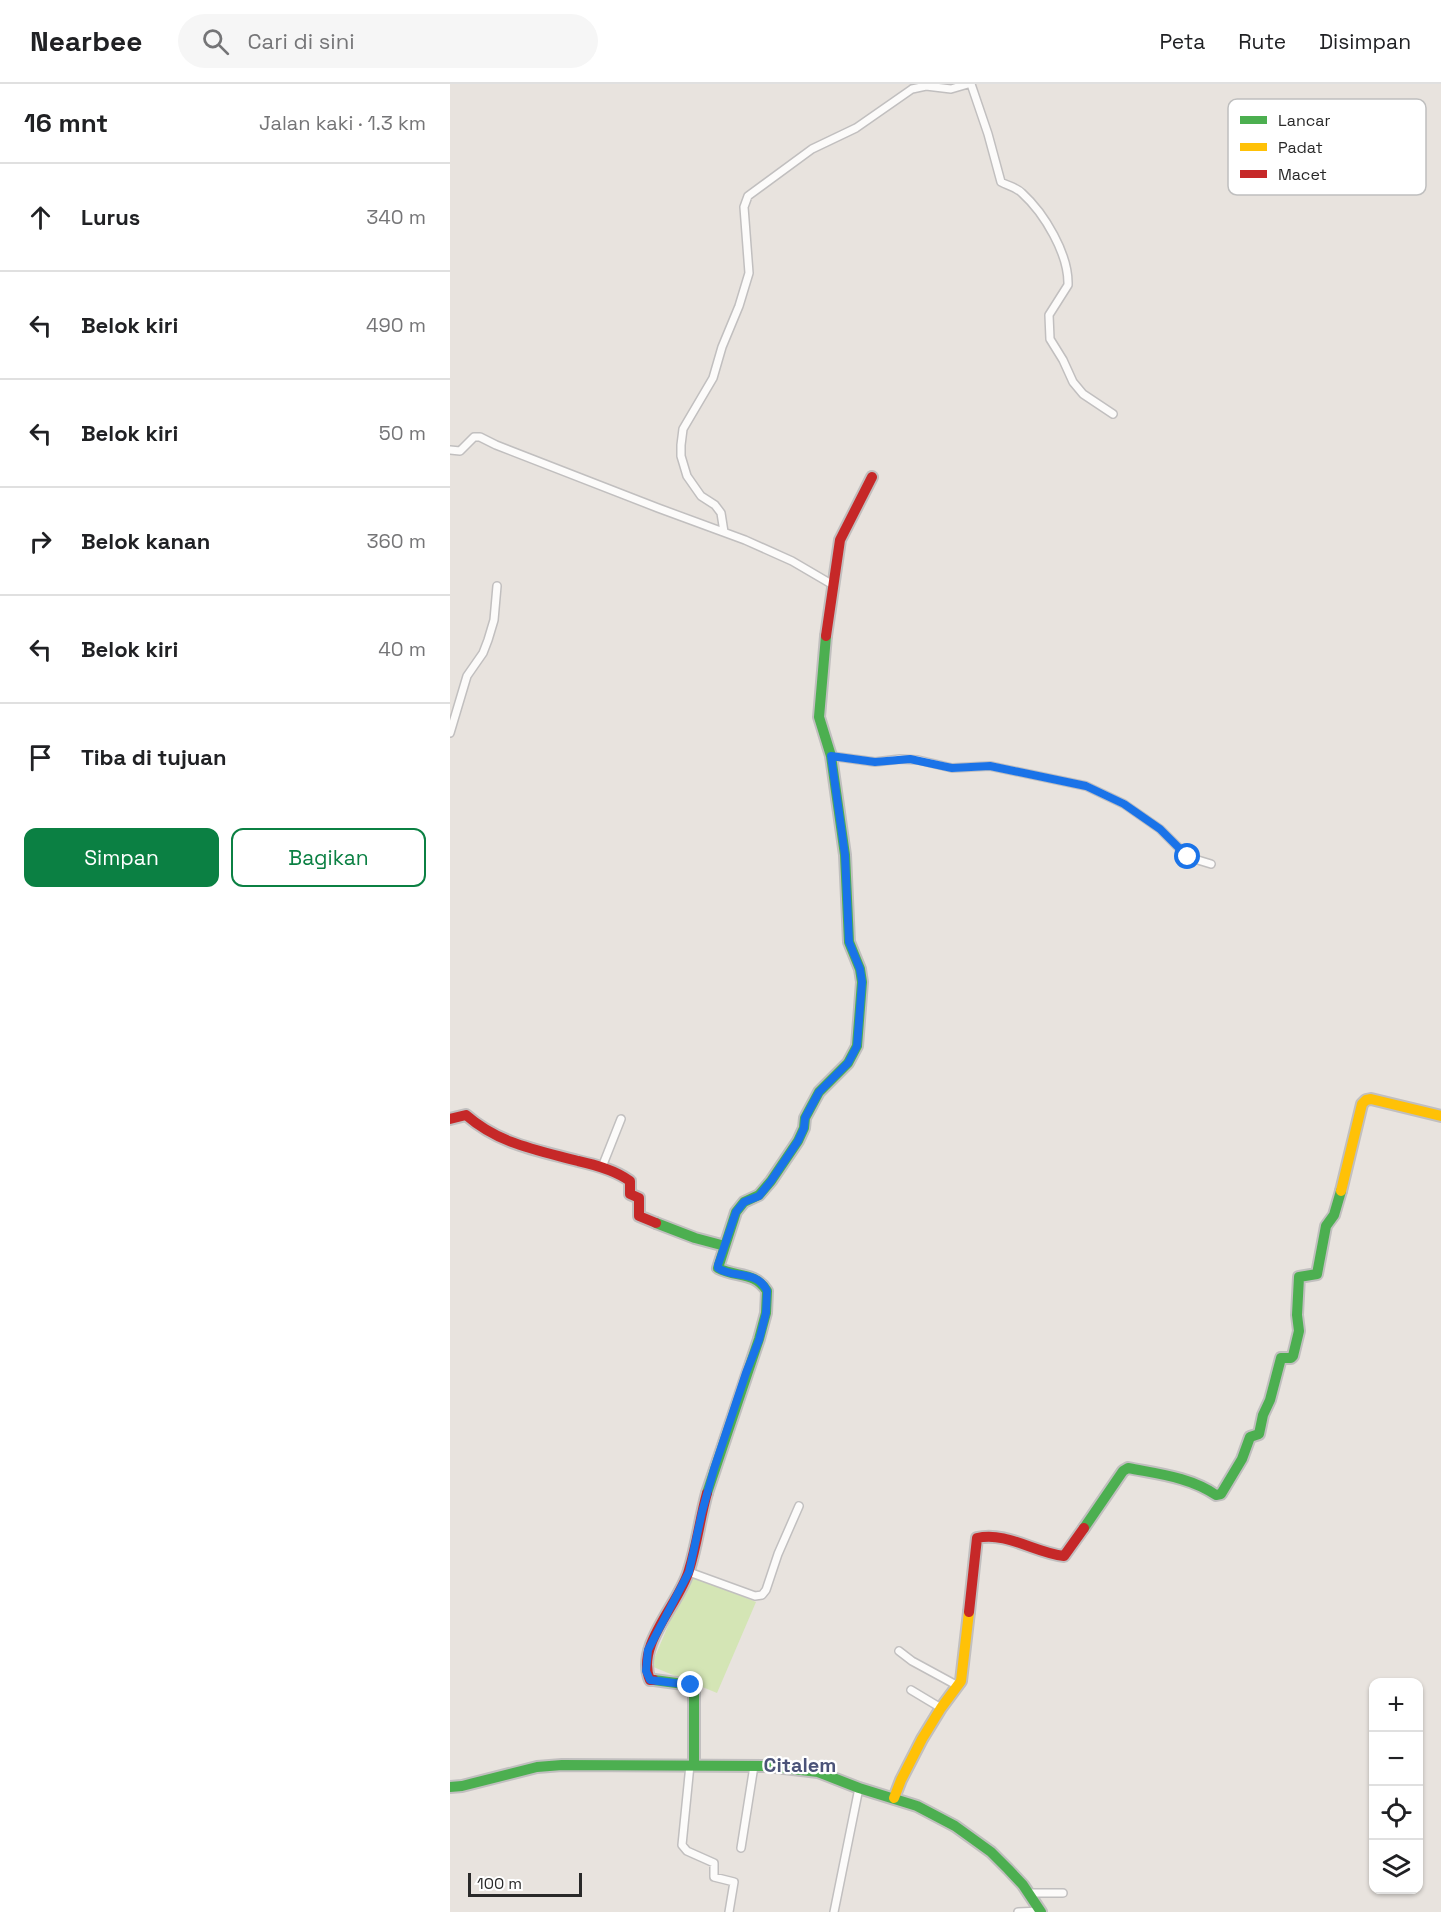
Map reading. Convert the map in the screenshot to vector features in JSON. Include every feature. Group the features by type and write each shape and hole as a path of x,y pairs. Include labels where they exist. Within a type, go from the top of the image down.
{"street":[{"path":"724,532 721,513 715,505 701,496 687,476 681,456 681,445 683,429 712,378 749,273 744,207 748,196 812,149 856,128 913,87 951,89 970,84 983,115 1001,182 1022,193 1054,235 1062,254 1068,285 1049,315 1050,339 1073,382 1083,394 1113,414"},
{"path":"450,450 460,451 474,437 480,437 724,532 792,561 833,585"},
{"path":"729,1912 734,1882 714,1877 712,1862 687,1851 682,1845 692,1765 694,1688 691,1685 650,1680 646,1671 647,1657 651,1641 689,1572 714,1469 759,1340 766,1313 767,1291 765,1286 746,1274 727,1273 718,1268 736,1212 744,1202 759,1196 771,1181 798,1141 804,1128 805,1118 819,1092 848,1063 857,1046 862,982 860,969 849,942 845,855 831,756 819,717 819,707 840,540 872,477"},
{"path":"450,733 467,676 483,653 488,640 494,620 496,586"},
{"path":"831,756 875,762 910,759 952,768 990,766 1086,786 1124,804 1160,829 1184,855 1211,864"},
{"path":"894,1798 922,1740 941,1708 958,1686 962,1676 977,1538 983,1535 993,1536 1035,1551 1064,1556 1123,1471 1128,1468 1175,1476 1196,1483 1214,1495 1221,1494 1242,1459 1250,1437 1259,1434 1264,1410 1270,1400 1281,1358 1293,1356 1299,1331 1297,1315 1299,1277 1317,1275 1326,1226 1334,1215 1362,1104 1366,1100 1371,1100 1441,1116"},
{"path":"450,1119 466,1114 482,1129 515,1144 602,1167 626,1178 630,1181 630,1194 639,1198 639,1216 695,1238 725,1246"},
{"path":"602,1167 621,1119"},
{"path":"689,1572 755,1596 762,1595 799,1506"},
{"path":"899,1651 912,1661 958,1686"},
{"path":"911,1690 941,1708"},
{"path":"450,1787 528,1769 554,1766 611,1764 754,1766 818,1772 916,1806 955,1826 991,1852 1016,1877 1041,1912"},
{"path":"741,1848 754,1766"},
{"path":"834,1912 859,1788"},
{"path":"1028,1893 1063,1893"},
{"path":"1018,1912 1041,1912"}],"green space":[{"path":"690,1574 756,1602 717,1693 651,1666"}],"traffic: fast":[{"path":"725,1246 736,1212 744,1202 759,1195 771,1181 798,1141 804,1128 805,1118 819,1092 848,1063 857,1046 862,982 860,969 849,942 845,855 831,756 819,717 826,636"},
{"path":"1084,1528 1123,1471 1128,1468 1174,1477 1196,1484 1216,1495 1221,1494 1242,1459 1250,1437 1259,1434 1281,1358 1293,1356 1299,1331 1297,1315 1299,1277 1317,1274 1326,1226 1334,1215 1341,1191"},
{"path":"656,1223 695,1238 725,1246 718,1268 757,1280 767,1291 766,1313 759,1339 707,1493"},
{"path":"654,1680 691,1685 694,1688 694,1765"},
{"path":"450,1787 537,1767 562,1765 767,1766 818,1772 859,1788 917,1806 955,1826 991,1852 1023,1885 1041,1912"}],"traffic: slow":[{"path":"1341,1191 1362,1104 1366,1100 1371,1099 1441,1116"},
{"path":"894,1798 922,1739 961,1681 969,1612"}],"traffic: jam":[{"path":"826,636 840,540 872,477"},
{"path":"450,1119 466,1115 492,1133 519,1145 598,1166 618,1174 630,1181 630,1194 639,1198 639,1216 656,1223"},
{"path":"654,1680 650,1680 647,1667 648,1653 660,1624 689,1570 707,1493"},
{"path":"969,1612 977,1538 999,1537 1064,1556 1084,1528"}],"district":[{"name":"Citalem","path":"800,1765"}],"route":[{"path":"691,1685 650,1680 646,1671 648,1650 689,1572 692,1552 714,1469 759,1340 766,1313 767,1291 761,1282 746,1274 727,1273 718,1268 718,1265 733,1216 741,1204 759,1196 771,1181 798,1141 804,1128 805,1118 819,1092 848,1063 857,1046 862,982 860,969 849,942 847,874 831,756 875,762 910,759 952,768 990,766 1086,786 1124,804 1160,829 1188,857"}]}
